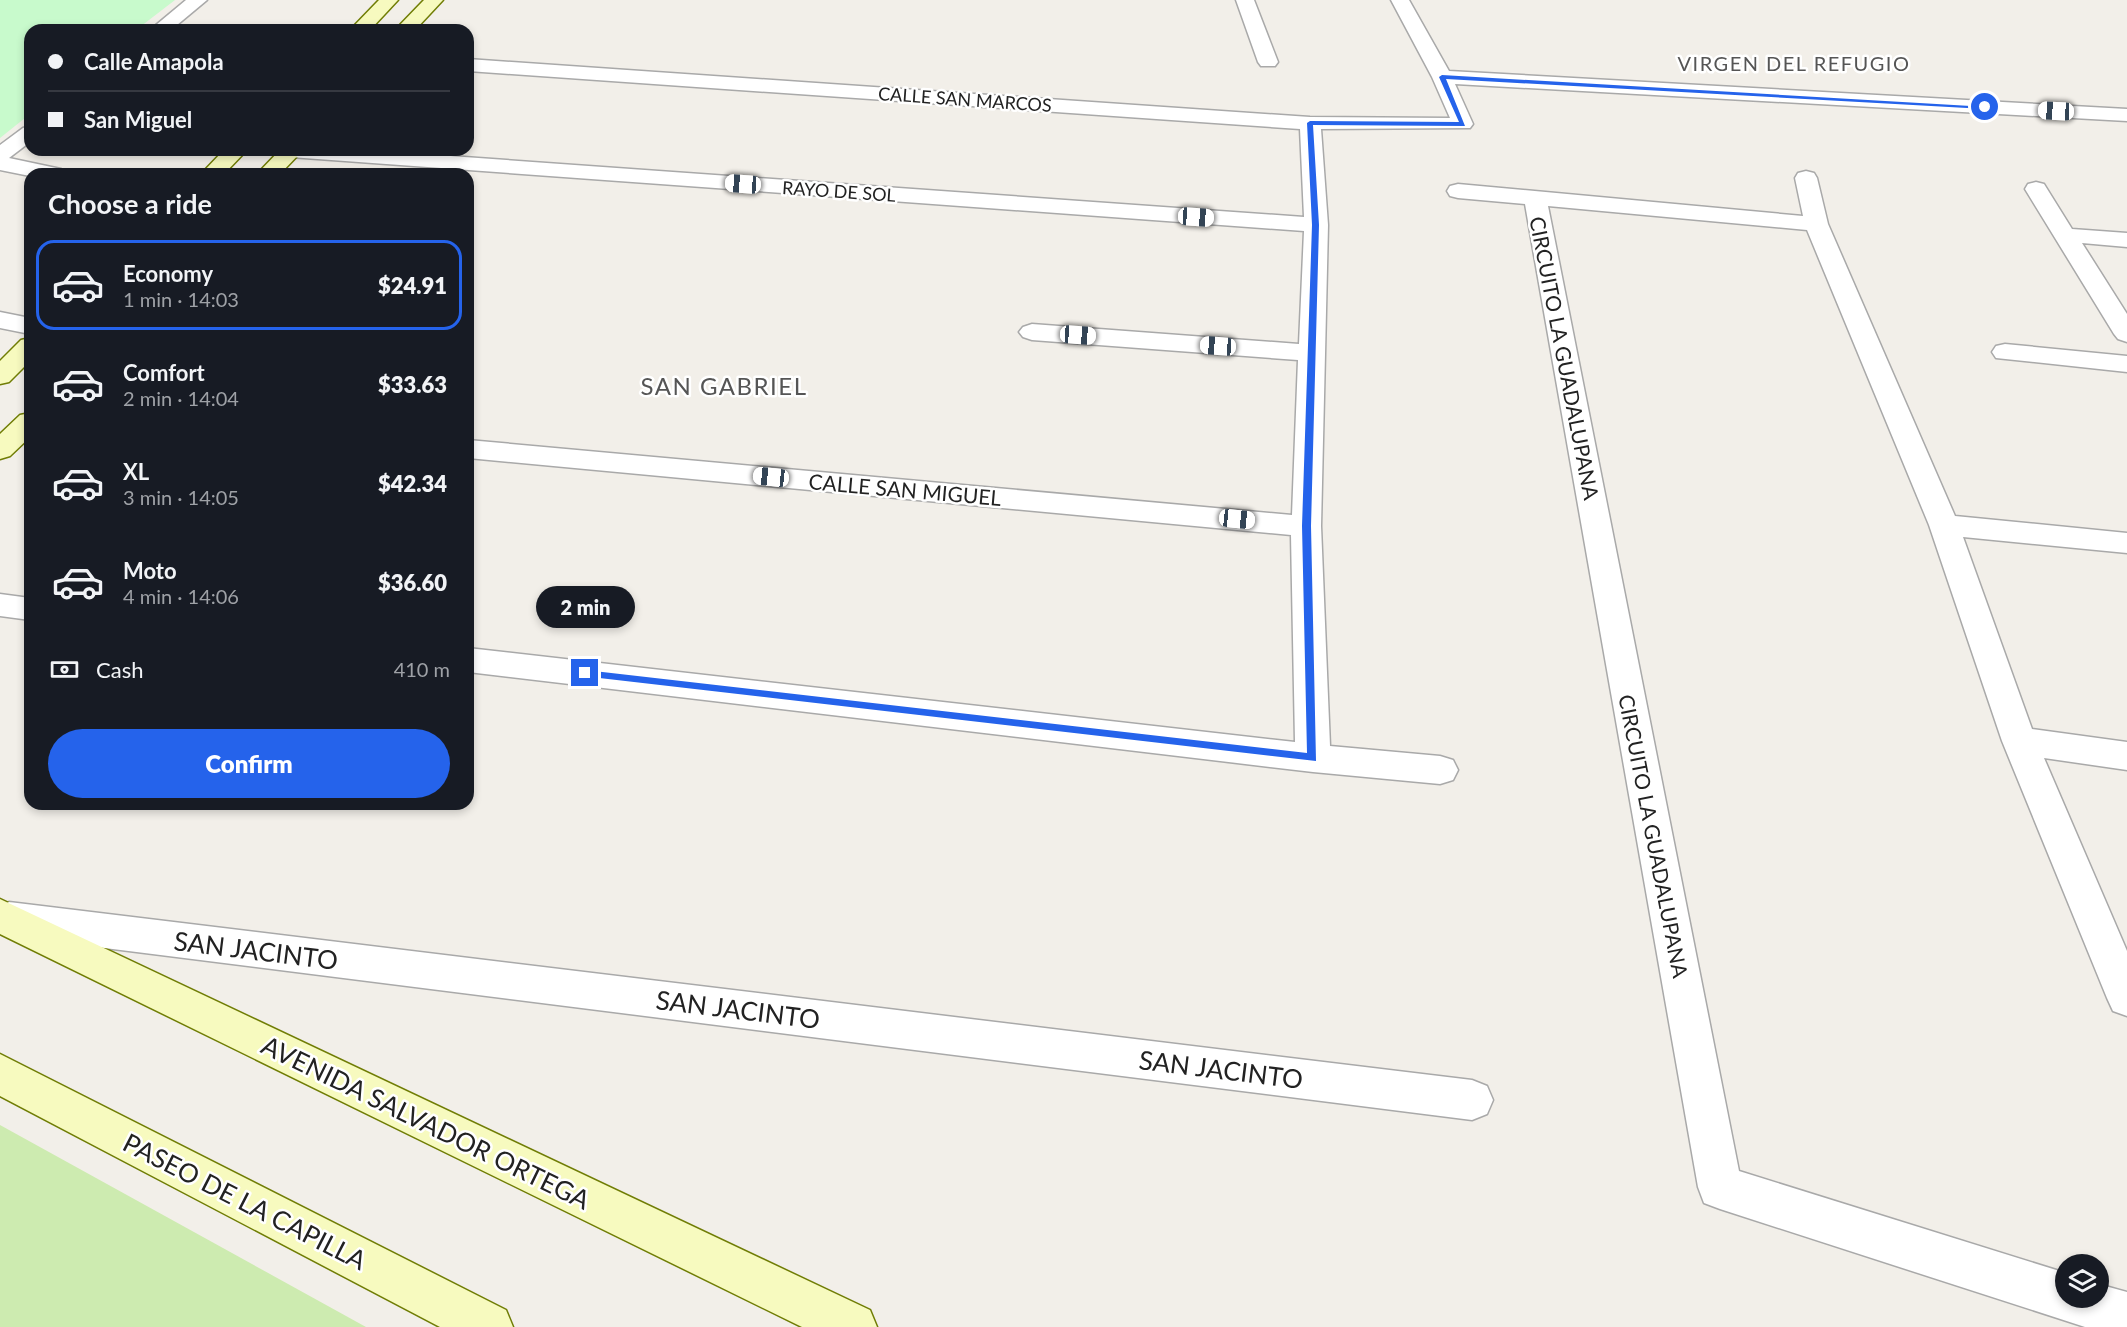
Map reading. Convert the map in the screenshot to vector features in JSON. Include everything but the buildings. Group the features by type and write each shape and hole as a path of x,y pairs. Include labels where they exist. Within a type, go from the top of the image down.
{"main road":[{"path":"365,24 389,0"},
{"path":"410,24 434,0"},
{"path":"218,168 230,156"},
{"path":"274,168 286,156"},
{"path":"0,376 24,352"},
{"path":"0,450 24,427"},
{"name":"AVENIDA SALVADOR ORTEGA","path":"2,918 853,1327"},
{"name":"PASEO DE LA CAPILLA","path":"0,1074 489,1327"}],"street":[{"path":"167,24 198,0"},
{"path":"1245,0 1268,62"},
{"path":"1400,0 1442,77 2127,115"},
{"name":"CALLE SAN MARCOS","path":"474,64 1310,123 1463,124 1442,77"},
{"path":"1310,123 1316,225 1306,526 1313,758"},
{"path":"0,155 24,137"},
{"name":"RAYO DE SOL","path":"360,156 1316,225"},
{"path":"0,163 24,168"},
{"path":"1806,178 1816,224 1944,525 2019,741 2127,998"},
{"path":"2036,189 2127,334"},
{"path":"1458,191 1535,199"},
{"name":"CIRCUITO LA GUADALUPANA","path":"1816,224 1535,199 1720,1187 2055,1294"},
{"path":"2065,235 2127,240"},
{"path":"0,320 24,326"},
{"path":"1032,332 1311,353"},
{"path":"2005,352 2127,364"},
{"name":"CALLE SAN MIGUEL","path":"474,450 1306,526"},
{"path":"1944,525 2127,543"},
{"path":"0,605 24,608"},
{"path":"474,661 1313,758 1440,770"},
{"path":"2019,741 2127,756"},
{"name":"SAN JACINTO","path":"2,918 1472,1100"},
{"name":"CIRCUITO LA GUADALUPANA","path":"2101,1308 2127,1316"}],"green space":[{"path":"0,0 175,0 144,24 24,24 24,119 0,138"},
{"path":"0,1125 366,1327 0,1327"}],"district":[{"name":"VIRGEN DEL REFUGIO","path":"1794,63"},
{"name":"SAN GABRIEL","path":"724,385"}],"route":[{"path":"585,673 1313,758 1306,526 1316,225 1310,123 1463,124 1442,77 1985,107"}]}
